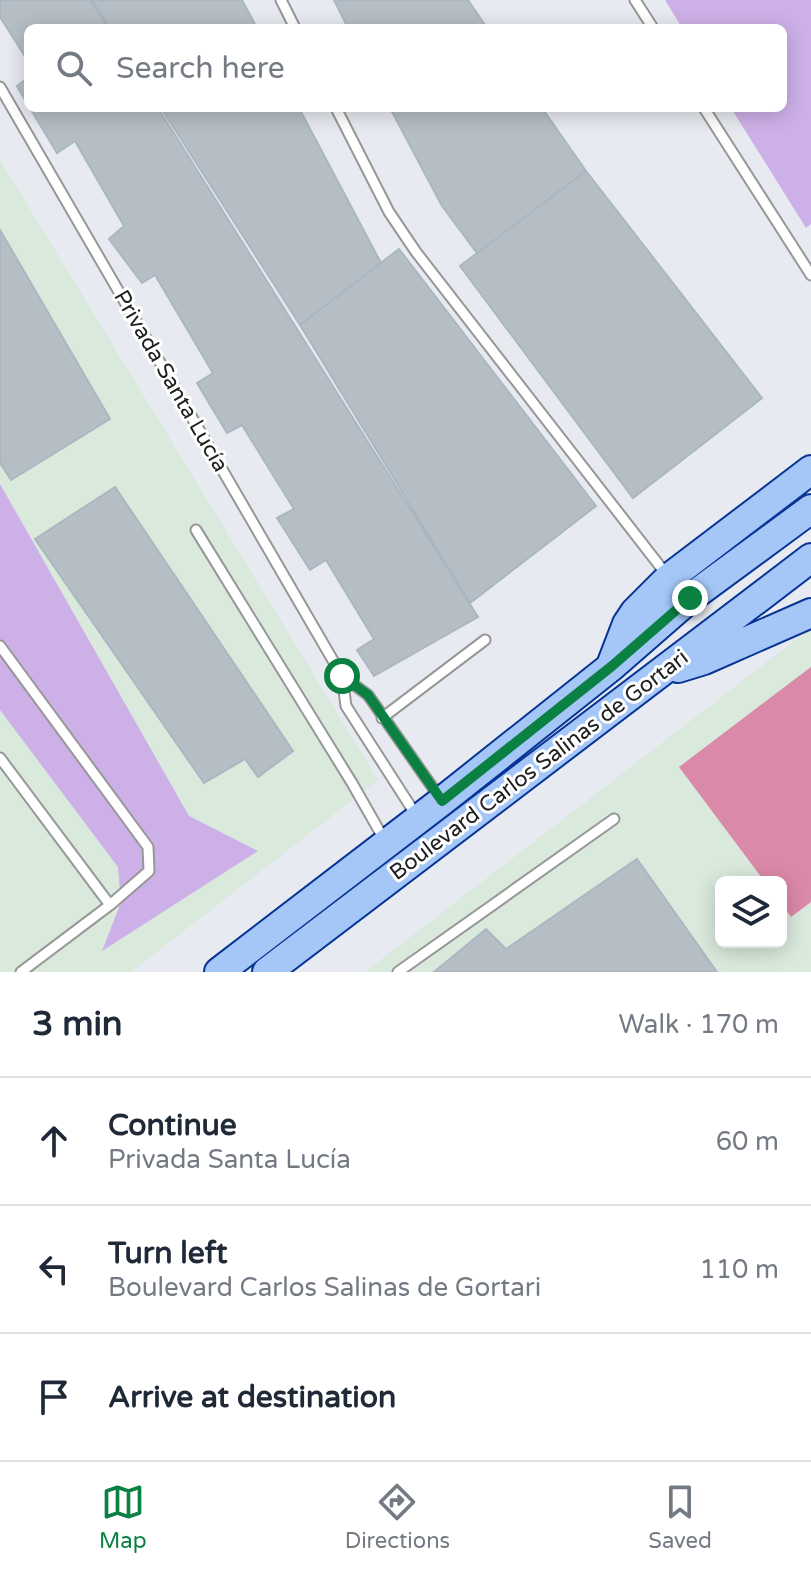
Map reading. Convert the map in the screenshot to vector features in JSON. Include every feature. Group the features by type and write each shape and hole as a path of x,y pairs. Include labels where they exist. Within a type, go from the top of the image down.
{"main road":[{"path":"612,666 627,624 669,578 811,470"},
{"name":"Boulevard Carlos Salinas de Gortari","path":"219,972 442,801 612,666 690,598 811,509"},
{"name":"Boulevard Carlos Salinas de Gortari","path":"267,972 811,558"},
{"path":"658,674 704,660 811,613"}],"lane":[{"path":"281,0 293,24"},
{"path":"635,0 650,24"},
{"name":"Privada Santa Lucía","path":"0,87 342,676 346,706 418,819"},
{"path":"338,112 389,212 416,252 669,578"},
{"path":"707,112 811,275"},
{"path":"196,530 352,783 386,844"},
{"path":"382,718 485,640"},
{"path":"0,646 148,847 149,871 110,905 21,972"},
{"name":"Privada Santa Lucía","path":"342,676 368,695 442,801"},
{"path":"0,758 110,905"},
{"path":"398,972 614,819"}],"shaded area":[{"path":"665,0 811,0 811,224 806,228 734,112 787,112 787,24 680,24"},
{"path":"0,160 378,780 131,972 0,972"},
{"path":"0,484 189,816 258,851 102,951 121,902 118,867 0,710"},
{"path":"811,628 811,972 365,972"},
{"path":"811,667 811,902 791,917 787,911 787,876 761,876 679,767"}],"building":[{"path":"0,0 90,0 105,24 24,24 24,55 0,17"},
{"path":"92,0 242,0 255,24 107,24"},
{"path":"334,0 468,0 484,24 346,24"},
{"path":"24,81 24,98 17,86"},
{"path":"32,112 161,112 478,617 374,676 357,650 374,639 326,560 310,570 277,518 294,509 242,425 227,433 197,383 213,373 155,275 142,283 109,239 124,226 75,141 57,153"},
{"path":"164,112 301,112 381,263 300,325"},
{"path":"392,112 545,112 586,171 477,253 442,206"},
{"path":"586,171 762,398 633,498 460,266"},
{"path":"0,230 110,419 11,480 0,463"},
{"path":"399,249 596,506 470,603 300,325"},
{"path":"115,487 293,751 258,777 245,759 204,783 35,539"},
{"path":"637,859 717,972 434,972 486,929 506,949"}],"route":[{"path":"342,676 368,695 442,801 612,666 690,598"}]}
